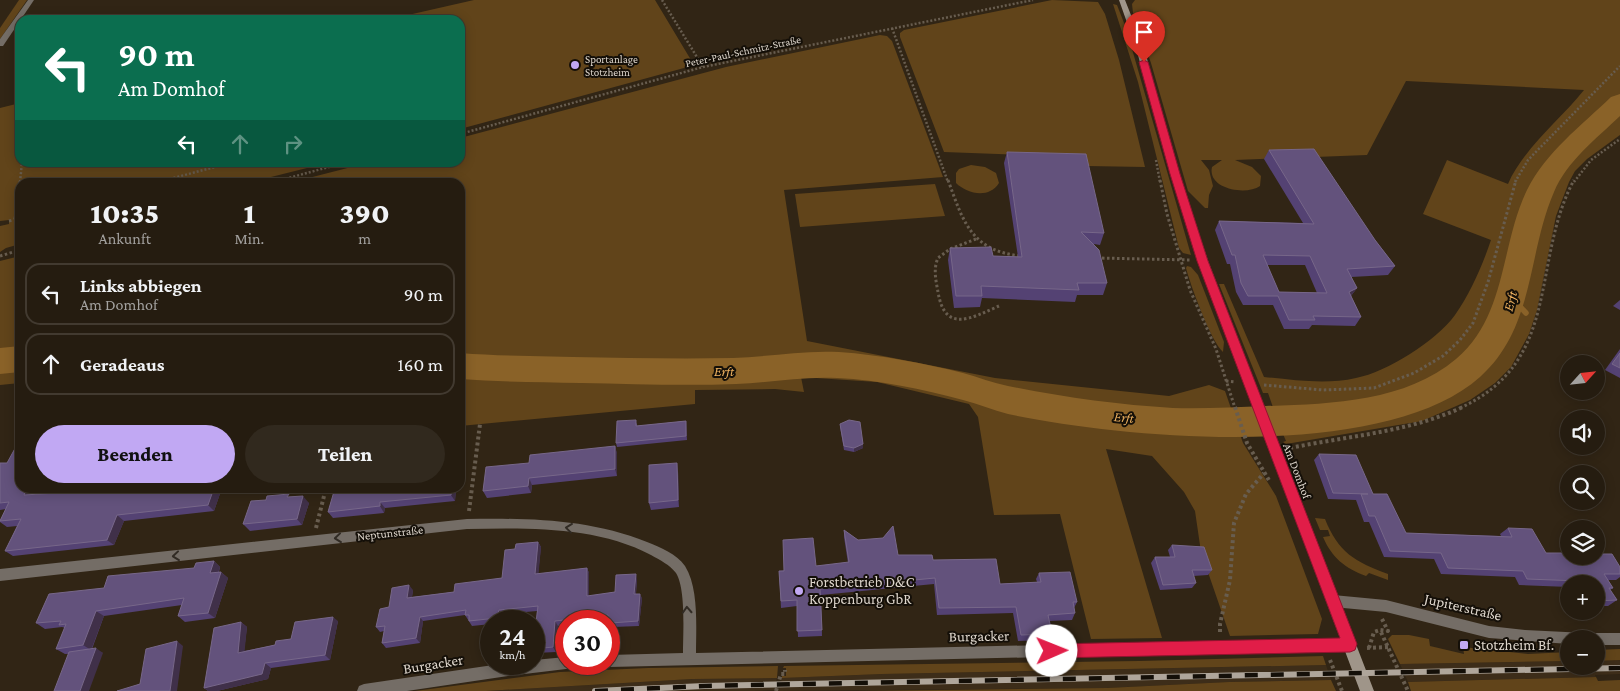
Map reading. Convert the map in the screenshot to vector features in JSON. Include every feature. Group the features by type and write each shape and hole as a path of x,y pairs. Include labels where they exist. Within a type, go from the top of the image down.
{"main road":[{"name":"Am Domhof","path":"1122,0 1140,48 1175,174 1203,261 1250,388 1368,691"}],"street":[{"path":"20,15 31,0"},
{"path":"0,44 15,23"},
{"name":"Neptunstraße","path":"0,575 467,524 520,524 584,530 630,542 661,554 679,568 685,578 690,659"},
{"name":"Jupiterstraße","path":"1333,601 1374,603 1489,632 1560,638"},
{"path":"1605,639 1620,639"},
{"name":"Burgacker","path":"620,661 1324,645 1350,646"},
{"name":"Burgacker","path":"364,691 508,669 555,664"}],"path":[{"path":"662,0 703,67"},
{"name":"Peter-Paul-Schmitz-Straße","path":"465,133 703,67 1033,0"},
{"path":"892,28 963,222 970,234 995,251 1010,256 1028,256"},
{"path":"1225,647 1220,633 1220,624 1230,580 1234,523 1246,494 1264,473 1247,443 1226,381 1250,388 1324,390 1374,388 1414,373 1443,356 1474,323 1488,282 1514,183 1528,160 1620,66"},
{"path":"1273,447 1429,421 1470,403 1498,384 1513,369 1529,342 1540,312 1554,236 1576,176 1587,163 1620,139"},
{"path":"172,178 214,167"},
{"path":"287,178 328,167"},
{"path":"9,221 15,219"},
{"path":"976,239 943,253 938,258 935,267 939,306 948,318 958,320 969,319 999,306"},
{"path":"0,256 15,252"},
{"path":"1095,258 1203,261"},
{"path":"467,524 480,424"},
{"path":"313,541 325,493"},
{"path":"1369,648 1374,632 1380,630 1388,631 1374,603"},
{"path":"1380,630 1408,691"},
{"path":"1324,645 1342,691"},
{"path":"1350,646 1369,648 1389,647"},
{"path":"776,691 780,678"}],"shaded area":[{"path":"19,0 27,0 0,39 0,28"},
{"name":"Sportanlage Stotzheim","path":"474,0 655,0 691,60 691,64 684,68 465,128 465,15 408,15"},
{"path":"1052,0 1098,2 1105,14 1119,60 1145,167 1087,166 1084,157 944,152 900,33 904,30"},
{"path":"1135,0 1620,0 1620,135 1587,159 1575,171 1569,182 1556,216 1537,310 1529,334 1511,367 1495,383 1470,400 1422,421 1286,444 1283,442 1286,441 1280,427 1354,419 1377,401 1346,409 1317,413 1275,413 1268,393 1263,393 1219,284 1224,284 1264,377 1310,381 1345,380 1368,375 1396,362 1424,345 1447,325 1455,315 1476,279 1491,240 1423,214 1447,160 1508,184 1523,159 1584,90 1406,81 1367,155 1235,160 1252,167 1261,176 1260,186 1246,190 1229,188 1215,181 1212,175 1212,167 1222,160 1201,160 1209,170 1213,186 1209,195 1208,208 1205,208 1188,191 1151,63 1133,13 1132,4"},
{"path":"1113,4 1117,5 1126,28 1191,255 1183,253 1179,248 1138,82"},
{"path":"880,35 887,36 892,41 943,177 784,190 807,341 995,378 1169,396 1209,385 1225,391 1243,443 1276,496 1322,619 1318,634 1230,636 1201,552 1195,511 1184,492 1152,456 1106,449 1162,638 1091,639 1060,514 994,515 978,417 969,404 877,382 801,377 804,392 775,389 695,390 695,404 465,426 465,178 309,178 351,167 465,167 465,137 726,67"},
{"path":"15,104 15,167 311,167 267,178 15,178 15,245 0,252 0,226 9,224 9,220 0,221 0,108"},
{"path":"971,165 985,167 996,173 999,183 995,188 984,193 972,192 961,187 956,183 956,173 959,169"},
{"path":"935,184 945,216 800,227 795,194"},
{"path":"15,257 15,384 0,385 0,261"},
{"path":"1187,266 1191,267 1198,275 1224,342 1223,352 1213,337 1202,312 1188,276"},
{"path":"1315,518 1325,519 1342,548 1357,560 1388,574 1388,580 1369,573 1366,576 1340,561 1331,551 1323,537 1330,536 1328,530 1320,530"},
{"path":"1392,635 1409,635 1429,639 1430,646 1464,654 1463,647 1528,654 1560,652 1560,661 1400,664 1388,639"},
{"path":"1620,649 1620,660 1605,661 1605,650"},
{"path":"1323,656 1326,665 882,674 782,678 782,676 786,676 786,668 783,668 784,666 1139,661"},
{"path":"1620,660 1620,674 1605,675 1605,661"},
{"path":"1560,661 1560,675 1595,675 1596,677 1408,682 1400,664"},
{"path":"1326,665 1331,680 1229,682 1107,688 779,691 782,678 882,674"},
{"path":"778,666 777,678 692,679 486,691 415,691 555,673 555,675 620,675 620,669"},
{"path":"1596,677 1598,681 1620,680 1620,691 1411,691 1408,682"},
{"path":"777,678 774,690 754,691 486,691 692,679"},
{"path":"1331,680 1336,691 856,691 1107,688 1229,682"}],"building":[{"path":"1314,149 1375,240 1395,266 1347,269 1357,288 1349,292 1361,317 1313,316 1315,320 1289,320 1278,296 1248,296 1241,283 1235,255 1232,255 1219,221 1314,224 1269,150","holes":["1263,255 1310,256 1327,293 1279,292"]},
{"path":"1007,152 1086,154 1104,233 1081,232 1099,250 1107,283 1077,283 1079,290 981,286 982,296 956,296 950,248 991,247 993,256 1022,257"},
{"path":"1620,353 1620,368 1612,364"},
{"path":"636,420 636,426 686,421 686,436 616,443 617,421"},
{"path":"849,420 860,422 863,444 854,448 844,446 840,424"},
{"path":"615,446 615,469 529,478 528,486 483,491 486,467 529,463 530,455"},
{"path":"15,448 15,493 25,493 24,495 57,493 212,493 208,505 117,515 107,540 5,551 21,519 0,521 9,502 0,503 0,463 7,463"},
{"path":"1319,454 1356,455 1373,494 1387,494 1406,533 1512,537 1508,528 1532,529 1546,553 1560,553 1560,565 1605,565 1605,554 1612,554 1620,567 1620,574 1560,575 1560,580 1527,579 1523,571 1448,568 1441,553 1390,551 1375,516 1369,516 1361,494 1368,494 1333,493"},
{"path":"677,463 678,500 649,503 649,465"},
{"path":"334,493 451,493 451,495 380,502 380,506 328,512"},
{"path":"289,494 287,497 303,496 297,519 243,524 251,501 266,500 267,496"},
{"path":"893,526 898,555 932,555 933,560 996,559 1000,584 1041,582 1039,573 1070,572 1077,602 1073,602 1075,613 1048,615 1052,634 1021,635 1016,607 939,608 935,578 820,589 822,630 797,631 797,600 781,601 779,571 784,571 783,540 813,538 816,566 849,562 844,530 858,540 883,538"},
{"path":"538,542 535,574 587,568 587,596 615,592 616,575 636,574 634,594 640,594 638,621 620,622 620,610 555,610 553,647 545,648 545,610 538,610 538,606 480,610 480,620 469,621 469,615 465,615 466,610 420,617 416,638 382,643 385,626 376,627 380,609 389,607 392,588 409,585 407,598 454,592 455,584 502,578 505,550 515,549 516,544"},
{"path":"1172,545 1204,547 1212,570 1192,570 1196,583 1163,585 1155,557 1175,557"},
{"path":"214,561 210,573 221,572 208,613 178,616 184,598 96,611 83,645 56,649 66,624 59,625 61,621 36,623 49,594 104,588 108,576 194,568 196,563"},
{"path":"1605,576 1613,588 1609,588 1617,600 1605,601"},
{"path":"333,617 325,655 265,663 262,674 204,688 214,628 241,622 238,653 275,645 276,641 291,639 295,622"},
{"path":"177,641 170,691 117,691 140,684 146,649"},
{"path":"96,648 80,691 54,691 69,652"}],"waterway":[{"name":"Erft","path":"465,366 705,371 749,370 828,364 841,365 919,376 965,387 1003,399 1111,416 1173,422 1307,419 1364,412 1392,406 1419,397 1444,385 1467,369 1485,351 1499,331 1508,309 1532,213 1548,177 1577,143 1620,102"},
{"path":"1512,298 1526,313"},
{"name":"Erft","path":"0,361 15,360"}],"railway":[{"path":"595,691 704,686 1620,668"}],"place":[{"name":"Sportanlage Stotzheim","path":"575,65"},
{"name":"Forstbetrieb D&C Koppenburg GbR","path":"799,591"},
{"name":"Stotzheim Bf.","path":"1464,645"}],"route":[{"path":"1052,651 1350,644 1248,383 1203,261 1175,174 1144,62"}]}
